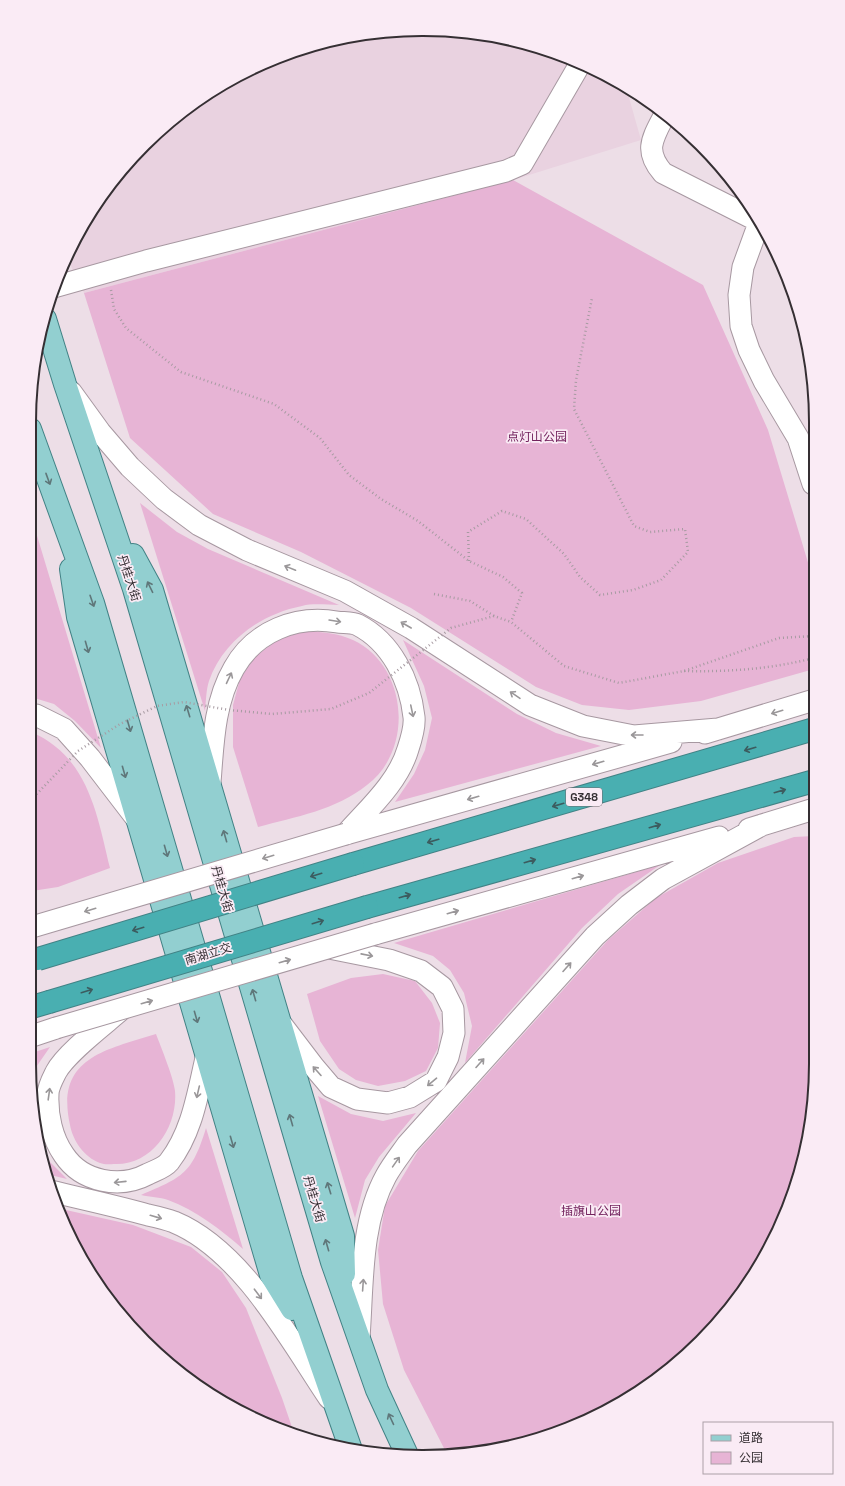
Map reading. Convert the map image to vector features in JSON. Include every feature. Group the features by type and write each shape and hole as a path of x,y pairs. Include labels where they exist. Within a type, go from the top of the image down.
{"highway":[{"name":"G348","path":"36,960 353,864 809,730"},
{"name":"南湖立交","path":"41,1004 367,907 809,782"}],"main road":[{"name":"丹桂大街","path":"48,328 136,597 328,1246 377,1390 404,1449"},
{"path":"36,446 93,604 291,1278 349,1443"},
{"path":"106,507 152,590 343,1236 344,1295"},
{"path":"65,526 78,617 271,1275 316,1351"}],"street":[{"path":"62,285 116,269 517,167 522,164 577,69"},
{"path":"662,120 652,139 651,151 654,162 663,173 750,217"},
{"path":"757,228 743,267 739,295 742,326 749,350 764,381 805,433 809,458"},
{"path":"65,384 100,432 130,467 164,499 199,525 246,550 345,591 411,628 530,706 583,726 634,736 718,729"},
{"path":"210,785 214,732 221,695 234,668 253,644 287,624 320,619 356,625 382,641 395,660 407,686 414,718 408,750 392,781 346,834"},
{"path":"36,927 346,834 718,729 809,702"},
{"path":"36,715 64,729 90,758 138,820"},
{"path":"36,1035 375,934 809,811"},
{"path":"359,1338 365,1252 372,1208 386,1176 407,1145 595,936 629,905 663,879 762,825"},
{"path":"36,919 52,921"},
{"path":"280,1024 332,1087 358,1099 388,1103 410,1097 436,1081 448,1057 454,1032 453,1009 442,987 421,971 389,960 329,948"},
{"path":"122,1009 77,1048 57,1070 48,1093 50,1125 64,1156 86,1175 112,1182 138,1180 167,1164 184,1139 194,1111 207,1054"},
{"path":"59,1193 131,1210 175,1223 211,1244 243,1274 264,1302 337,1410"}],"path":[{"path":"116,269 110,286 114,309 126,328 181,372 274,404 320,438 349,475 381,499 418,522 469,562 503,577 522,593 511,622"},
{"path":"469,562 468,532 502,511 526,519 564,554 580,577 600,595 633,590 661,580 688,552 685,529 650,532 634,526 574,409 576,380 592,298"},
{"path":"434,594 470,601 494,616 511,622 564,666 619,683 684,671 779,638 809,636"},
{"path":"36,795 78,751 120,724 157,706 184,702 228,710 272,714 331,709 369,693 451,628 494,616"},
{"path":"684,671 718,672 783,666 809,659"}],"shaded area":[{"path":"422,36 473,39 523,49 570,65 628,96 641,140 513,180 84,293 70,264 88,229 116,187 149,149 187,116 229,88 275,65 322,49 372,39"}],"green space":[{"name":"点灯山公园","path":"513,180 703,285 768,430 809,566 809,670 701,701 629,710 582,705 536,687 411,608 301,552 213,514 130,438 84,293"},
{"path":"140,503 177,532 208,549 339,605 320,604 302,606 287,610 272,615 245,632 234,642 215,667 208,685 205,711"},
{"path":"36,532 101,748 75,721 54,704 36,699"},
{"path":"305,631 335,634 353,640 371,652 385,668 394,687 398,708 398,730 393,751 382,769 367,785 355,794 315,812 258,827 233,747 233,705 240,679 255,657 277,640"},
{"path":"403,640 517,714 556,733 601,746 395,802 414,774 425,750 432,718 424,686"},
{"path":"36,735 50,743 66,756 78,771 94,808 110,868 58,887 36,890"},
{"name":"插旗山公园","path":"809,836 809,1064 806,1114 796,1164 788,1188 780,1211 757,1257 729,1299 696,1337 658,1370 616,1398 570,1421 523,1437 473,1447 444,1449 404,1370 383,1304 378,1250 385,1206 418,1151 608,940 656,898 718,863 794,837"},
{"path":"660,865 618,894 582,928 465,1063 472,1026 464,993 450,970 433,956 394,943"},
{"path":"383,974 415,981 432,1003 440,1023 438,1048 426,1071 405,1081 378,1086 356,1080 339,1069 320,1041 307,994 351,978"},
{"path":"156,1034 170,1071 175,1091 175,1104 167,1130 151,1151 141,1158 129,1163 100,1163 84,1153 71,1131 67,1103 70,1085 77,1071 88,1060 102,1052"},
{"path":"50,1047 36,1067 36,1064 36,1052"},
{"path":"318,1096 351,1114 383,1121 416,1113 379,1157 365,1180 355,1218"},
{"path":"206,1128 243,1249 217,1228 188,1209 165,1199 141,1195 167,1183 184,1172 196,1155"},
{"path":"48,1160 67,1179 53,1176"},
{"path":"65,1210 133,1225 191,1247 222,1272 246,1308 292,1427 275,1421 229,1398 187,1370 168,1354 149,1337 116,1299 88,1257"}]}
